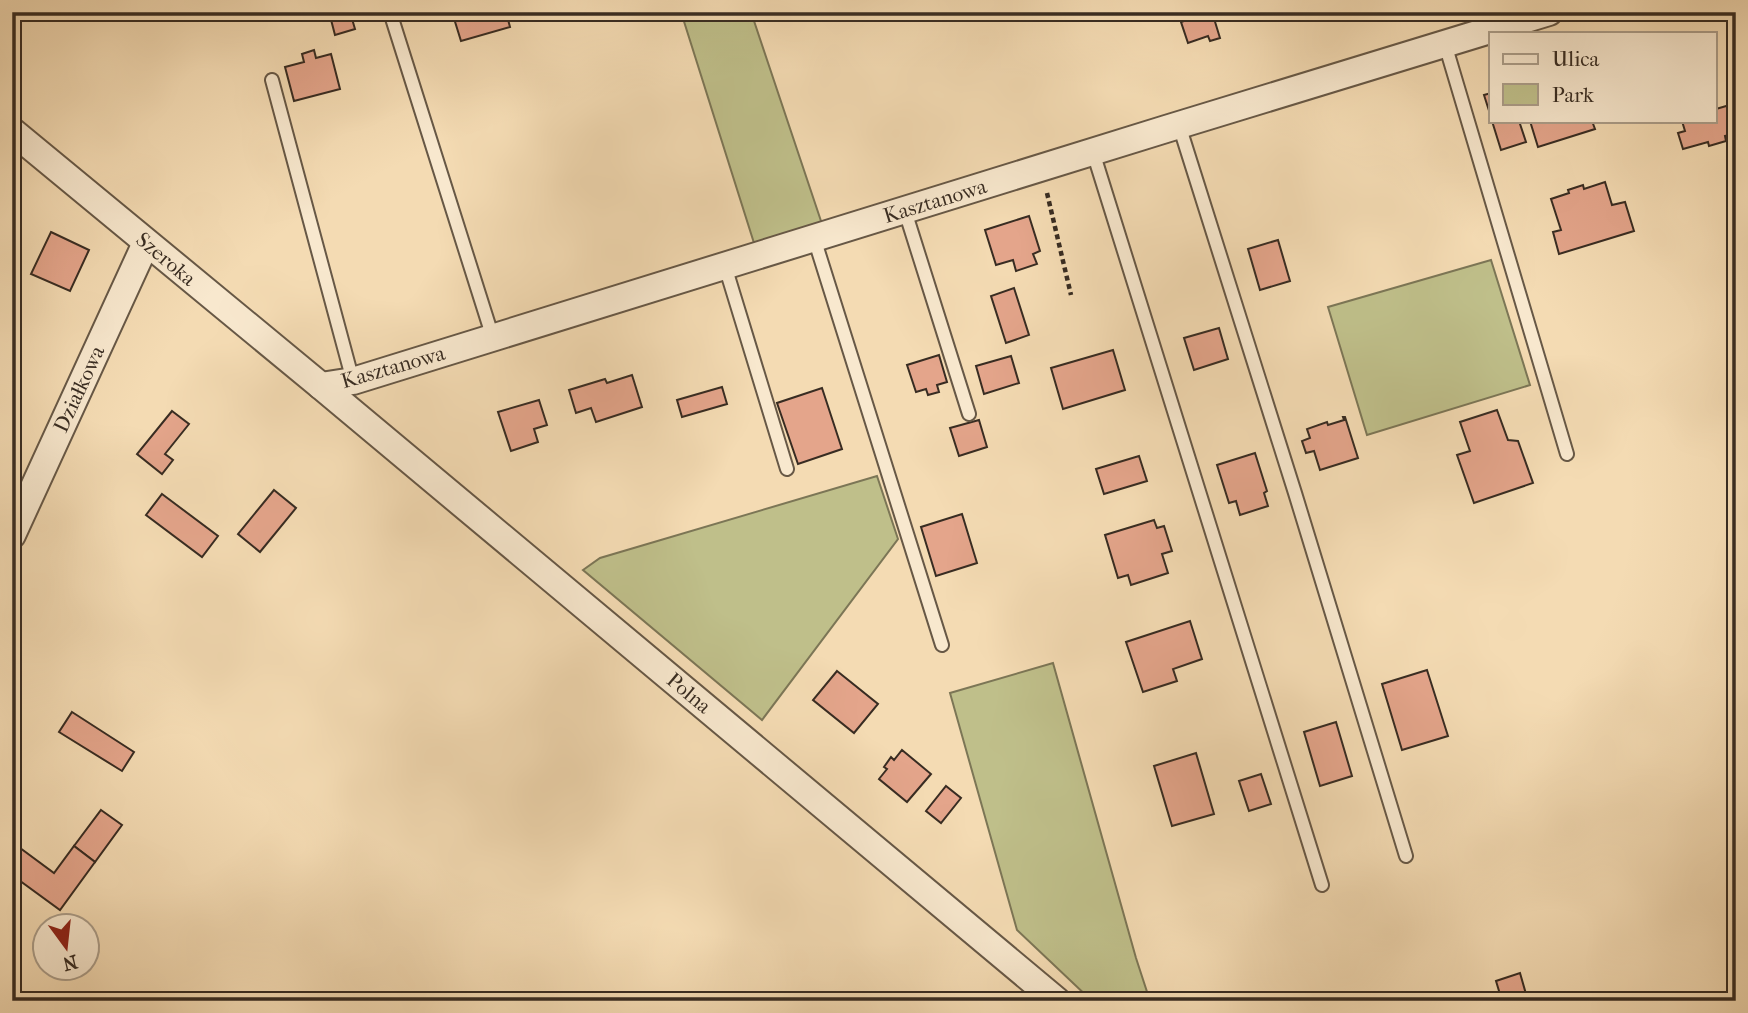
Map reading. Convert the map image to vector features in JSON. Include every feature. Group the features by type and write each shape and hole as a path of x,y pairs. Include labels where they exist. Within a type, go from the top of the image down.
{"street":[{"name":"Kasztanowa","path":"320,386 353,381 1549,12"},
{"name":"Szeroka","path":"12,131 320,386"},
{"name":"Działkowa","path":"12,535 146,243"},
{"name":"Polna","path":"320,386 1056,1001"}],"lane":[{"path":"390,12 493,338"},
{"path":"1445,44 1567,454"},
{"path":"272,80 353,381"},
{"path":"1179,125 1406,856"},
{"path":"1093,152 1322,885"},
{"path":"905,211 969,414"},
{"path":"814,238 942,645"},
{"path":"725,266 787,469"}],"path":[{"path":"1041,168 1070,295"}],"green space":[{"path":"681,12 751,12 822,224 754,243"},
{"path":"1491,260 1530,385 1367,435 1328,307"},
{"path":"877,476 898,539 762,720 583,570 600,558"},
{"path":"1053,663 1150,1001 1092,1001 1017,930 950,693"}],"building":[{"path":"329,12 350,12 355,29 335,35"},
{"path":"452,12 506,12 510,27 461,41"},
{"path":"1210,12 1220,38 1210,41 1208,36 1188,43 1181,22"},
{"path":"314,50 316,58 331,54 340,89 294,101 285,67 304,62 302,54"},
{"path":"1489,94 1489,111 1484,95"},
{"path":"1733,104 1736,133 1725,136 1726,141 1709,146 1708,142 1683,149 1678,133 1685,131 1682,122 1716,122 1716,109"},
{"path":"1492,122 1519,122 1526,142 1501,150"},
{"path":"1530,122 1592,122 1595,129 1538,147"},
{"path":"1605,182 1612,205 1625,202 1634,231 1559,254 1553,232 1561,230 1551,199 1583,185 1584,189"},
{"path":"1029,216 1040,251 1033,254 1037,264 1016,271 1013,260 996,265 985,230"},
{"path":"51,232 89,250 70,291 31,274"},
{"path":"1278,240 1290,281 1260,290 1248,249"},
{"path":"1014,288 1029,335 1006,343 991,296"},
{"path":"1219,328 1228,359 1194,370 1184,338"},
{"path":"1113,350 1125,390 1063,409 1051,368"},
{"path":"939,355 947,382 937,385 939,392 928,395 926,389 916,392 907,365"},
{"path":"1011,356 1019,383 984,394 976,366"},
{"path":"632,375 642,407 596,422 591,408 576,413 569,390 605,379 607,383"},
{"path":"722,387 727,404 682,417 677,400"},
{"path":"822,388 842,449 798,464 777,403"},
{"path":"539,400 547,425 534,429 538,442 511,451 498,412"},
{"path":"1497,410 1508,440 1518,441 1533,483 1474,503 1457,455 1470,451 1460,422"},
{"path":"172,411 189,424 165,454 173,460 162,474 137,454"},
{"path":"1343,417 1358,458 1320,470 1314,451 1306,453 1302,441 1310,438 1307,429 1344,420"},
{"path":"979,420 987,447 959,456 950,428"},
{"path":"1255,453 1267,491 1264,493 1268,506 1240,515 1236,501 1229,503 1217,465"},
{"path":"1139,456 1147,481 1104,494 1096,469"},
{"path":"274,490 296,508 260,552 238,534"},
{"path":"162,494 218,536 202,557 146,515"},
{"path":"962,514 977,563 936,576 921,527"},
{"path":"1154,520 1157,528 1164,526 1172,551 1162,554 1168,573 1131,585 1128,575 1118,578 1105,535"},
{"path":"1190,621 1202,659 1173,669 1177,681 1143,692 1126,642"},
{"path":"1427,670 1448,736 1402,750 1382,684"},
{"path":"837,671 878,704 854,733 813,700"},
{"path":"72,712 134,752 122,771 59,732"},
{"path":"1336,722 1352,776 1320,786 1304,732"},
{"path":"902,750 931,774 907,802 879,779 887,769 884,767 891,757 894,760"},
{"path":"1196,753 1214,814 1172,826 1154,766"},
{"path":"1261,774 1271,804 1249,811 1239,781"},
{"path":"946,786 961,798 941,823 926,811"},
{"path":"101,810 122,825 95,862 74,846"},
{"path":"12,842 54,873 74,846 95,862 60,910 12,875"},
{"path":"1520,973 1528,1001 1502,1001 1496,981"}]}
